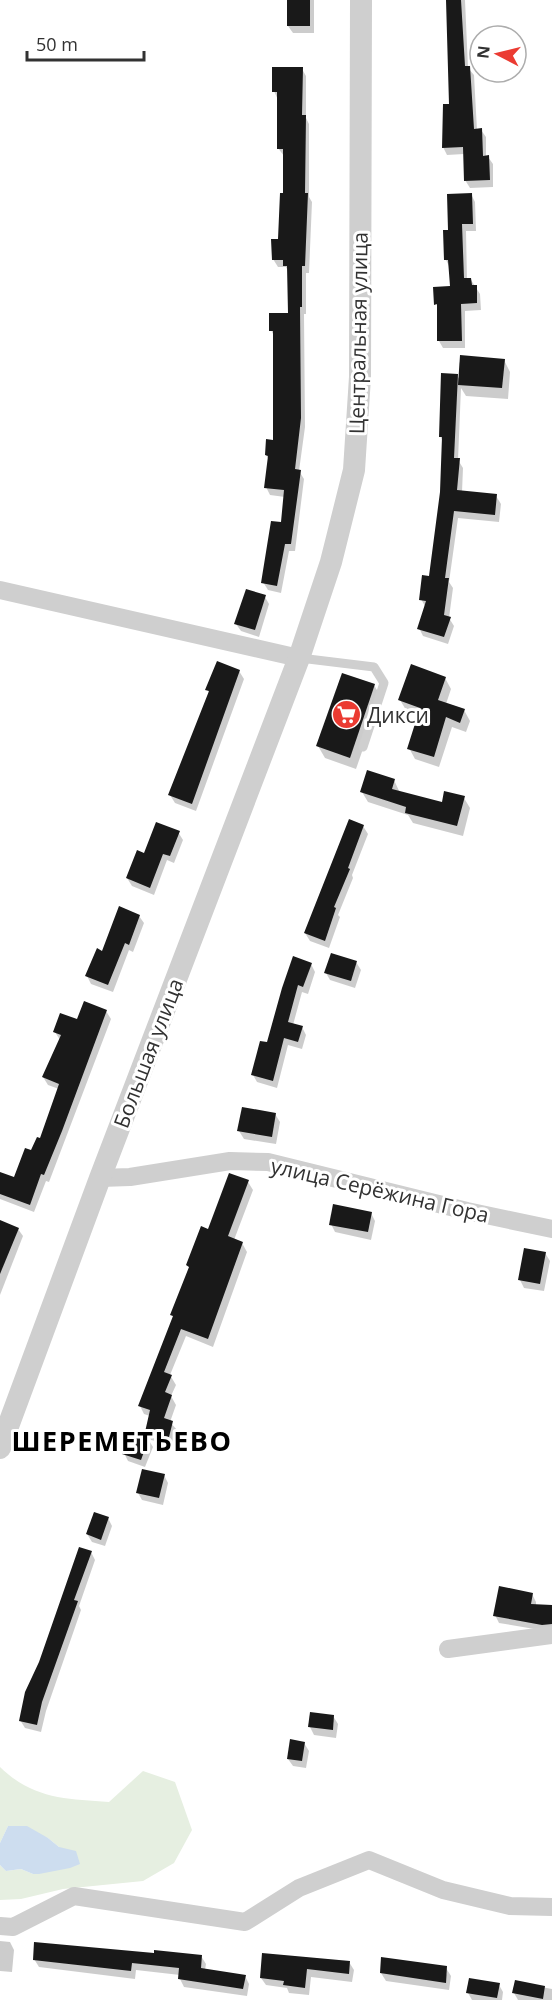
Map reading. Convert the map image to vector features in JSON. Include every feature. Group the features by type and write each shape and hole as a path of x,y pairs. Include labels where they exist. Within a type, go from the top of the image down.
{"street":[{"name":"Центральная улица","path":"299,658 332,562 354,470 360,377 361,0"},
{"path":"0,590 299,658"},
{"name":"Большая улица","path":"0,1448 100,1178 299,658"},
{"name":"улица Серёжина Гора","path":"100,1178 130,1177 230,1161 268,1162 467,1211 552,1229"},
{"path":"448,1649 552,1635"},
{"path":"0,1926 13,1927 74,1896 245,1922 299,1888 369,1860 443,1890 510,1906 552,1907"}],"lane":[{"path":"299,658 374,667 384,683 363,747"}],"shaded area":[{"path":"0,1767 12,1778 38,1791 64,1798 109,1802 143,1771 175,1782 192,1830 174,1863 143,1881 63,1889 21,1899 0,1900 0,1865 6,1871 21,1869 33,1874 51,1870 59,1847 48,1838 8,1826 0,1843"}],"water":[{"path":"8,1826 27,1826 59,1847 76,1851 80,1864 39,1874 21,1869 6,1871 0,1865 0,1843"}],"building":[{"path":"287,0 310,0 310,26 287,26"},
{"path":"446,0 461,0 465,66 468,66 468,84 471,84 474,129 482,128 483,156 489,155 490,180 464,181 463,147 442,148 443,104 449,104"},
{"path":"272,67 303,67 302,115 306,115 305,193 308,193 305,266 302,266 302,307 300,307 301,418 295,469 301,470 291,544 285,544 277,586 261,583 271,521 281,522 284,490 264,488 268,456 265,455 266,439 273,440 273,331 269,331 269,313 288,313 287,266 283,266 283,260 272,260 271,239 278,239 280,193 283,193 283,149 277,149 277,92 272,92"},
{"path":"472,193 473,224 462,224 464,278 471,278 472,285 477,285 477,303 461,304 462,341 437,341 437,304 434,305 433,287 450,286 448,260 444,260 443,230 448,230 447,194"},
{"path":"460,355 505,359 502,388 458,385"},
{"path":"441,373 458,374 454,458 460,458 457,490 497,494 495,515 454,511 445,578 449,578 444,615 451,617 444,637 417,629 426,601 419,600 422,575 429,576 440,492"},
{"path":"246,589 266,595 255,630 234,624"},
{"path":"217,661 240,670 192,804 168,795 209,691 205,690"},
{"path":"411,664 446,677 438,700 465,709 460,723 446,717 434,757 407,749 420,708 398,700"},
{"name":"Дикси","path":"342,673 375,684 350,758 316,746"},
{"path":"367,770 395,779 392,789 442,802 444,791 465,796 457,826 405,813 406,807 360,792"},
{"path":"349,819 364,825 348,868 350,869 334,907 336,908 325,941 304,933"},
{"path":"156,822 180,831 170,856 163,854 150,888 126,878 137,850 144,853"},
{"path":"119,906 140,915 129,945 125,943 108,985 85,976 97,948 102,951"},
{"path":"331,953 357,961 351,981 324,973"},
{"path":"293,956 312,963 303,987 298,985 288,1022 303,1026 298,1042 284,1038 273,1081 251,1075 260,1041 267,1042"},
{"path":"84,1001 107,1010 62,1131 44,1175 41,1174 30,1205 0,1194 0,1172 14,1177 25,1148 31,1150 37,1137 40,1138 59,1084 42,1077 61,1035 53,1032 60,1013 77,1019"},
{"path":"242,1107 276,1113 272,1137 237,1131"},
{"path":"229,1173 249,1180 228,1236 243,1242 208,1339 181,1329 164,1372 172,1375 165,1392 172,1395 164,1418 173,1421 169,1437 145,1432 150,1410 138,1406 173,1316 170,1315 189,1267 186,1265 201,1226 208,1229"},
{"path":"333,1204 372,1212 368,1232 329,1225"},
{"path":"0,1220 19,1228 0,1274"},
{"path":"524,1248 546,1252 540,1284 518,1280"},
{"path":"130,1431 149,1438 141,1460 122,1454"},
{"path":"142,1469 165,1474 159,1498 136,1493"},
{"path":"94,1512 109,1517 101,1540 86,1534"},
{"path":"79,1547 92,1551 74,1600 78,1601 42,1702 37,1725 19,1721 25,1692 39,1662"},
{"path":"499,1586 533,1593 531,1604 552,1605 552,1624 542,1625 493,1616"},
{"path":"310,1712 334,1715 333,1730 308,1727"},
{"path":"290,1739 305,1742 302,1761 287,1759"},
{"path":"34,1942 202,1955 201,1968 246,1975 243,1989 178,1979 179,1968 132,1963 131,1971 33,1960"},
{"path":"262,1953 350,1961 349,1974 307,1969 305,1988 283,1985 284,1981 260,1978"},
{"path":"381,1957 447,1966 446,1983 380,1973"},
{"path":"469,1978 500,1983 497,1998 466,1993"},
{"path":"515,1980 545,1986 543,1999 512,1993"}],"place":[{"name":"Дикси","path":"346,715"}],"district":[{"name":"ШЕРЕМЕТЬЕВО","path":"122,1440"}]}
